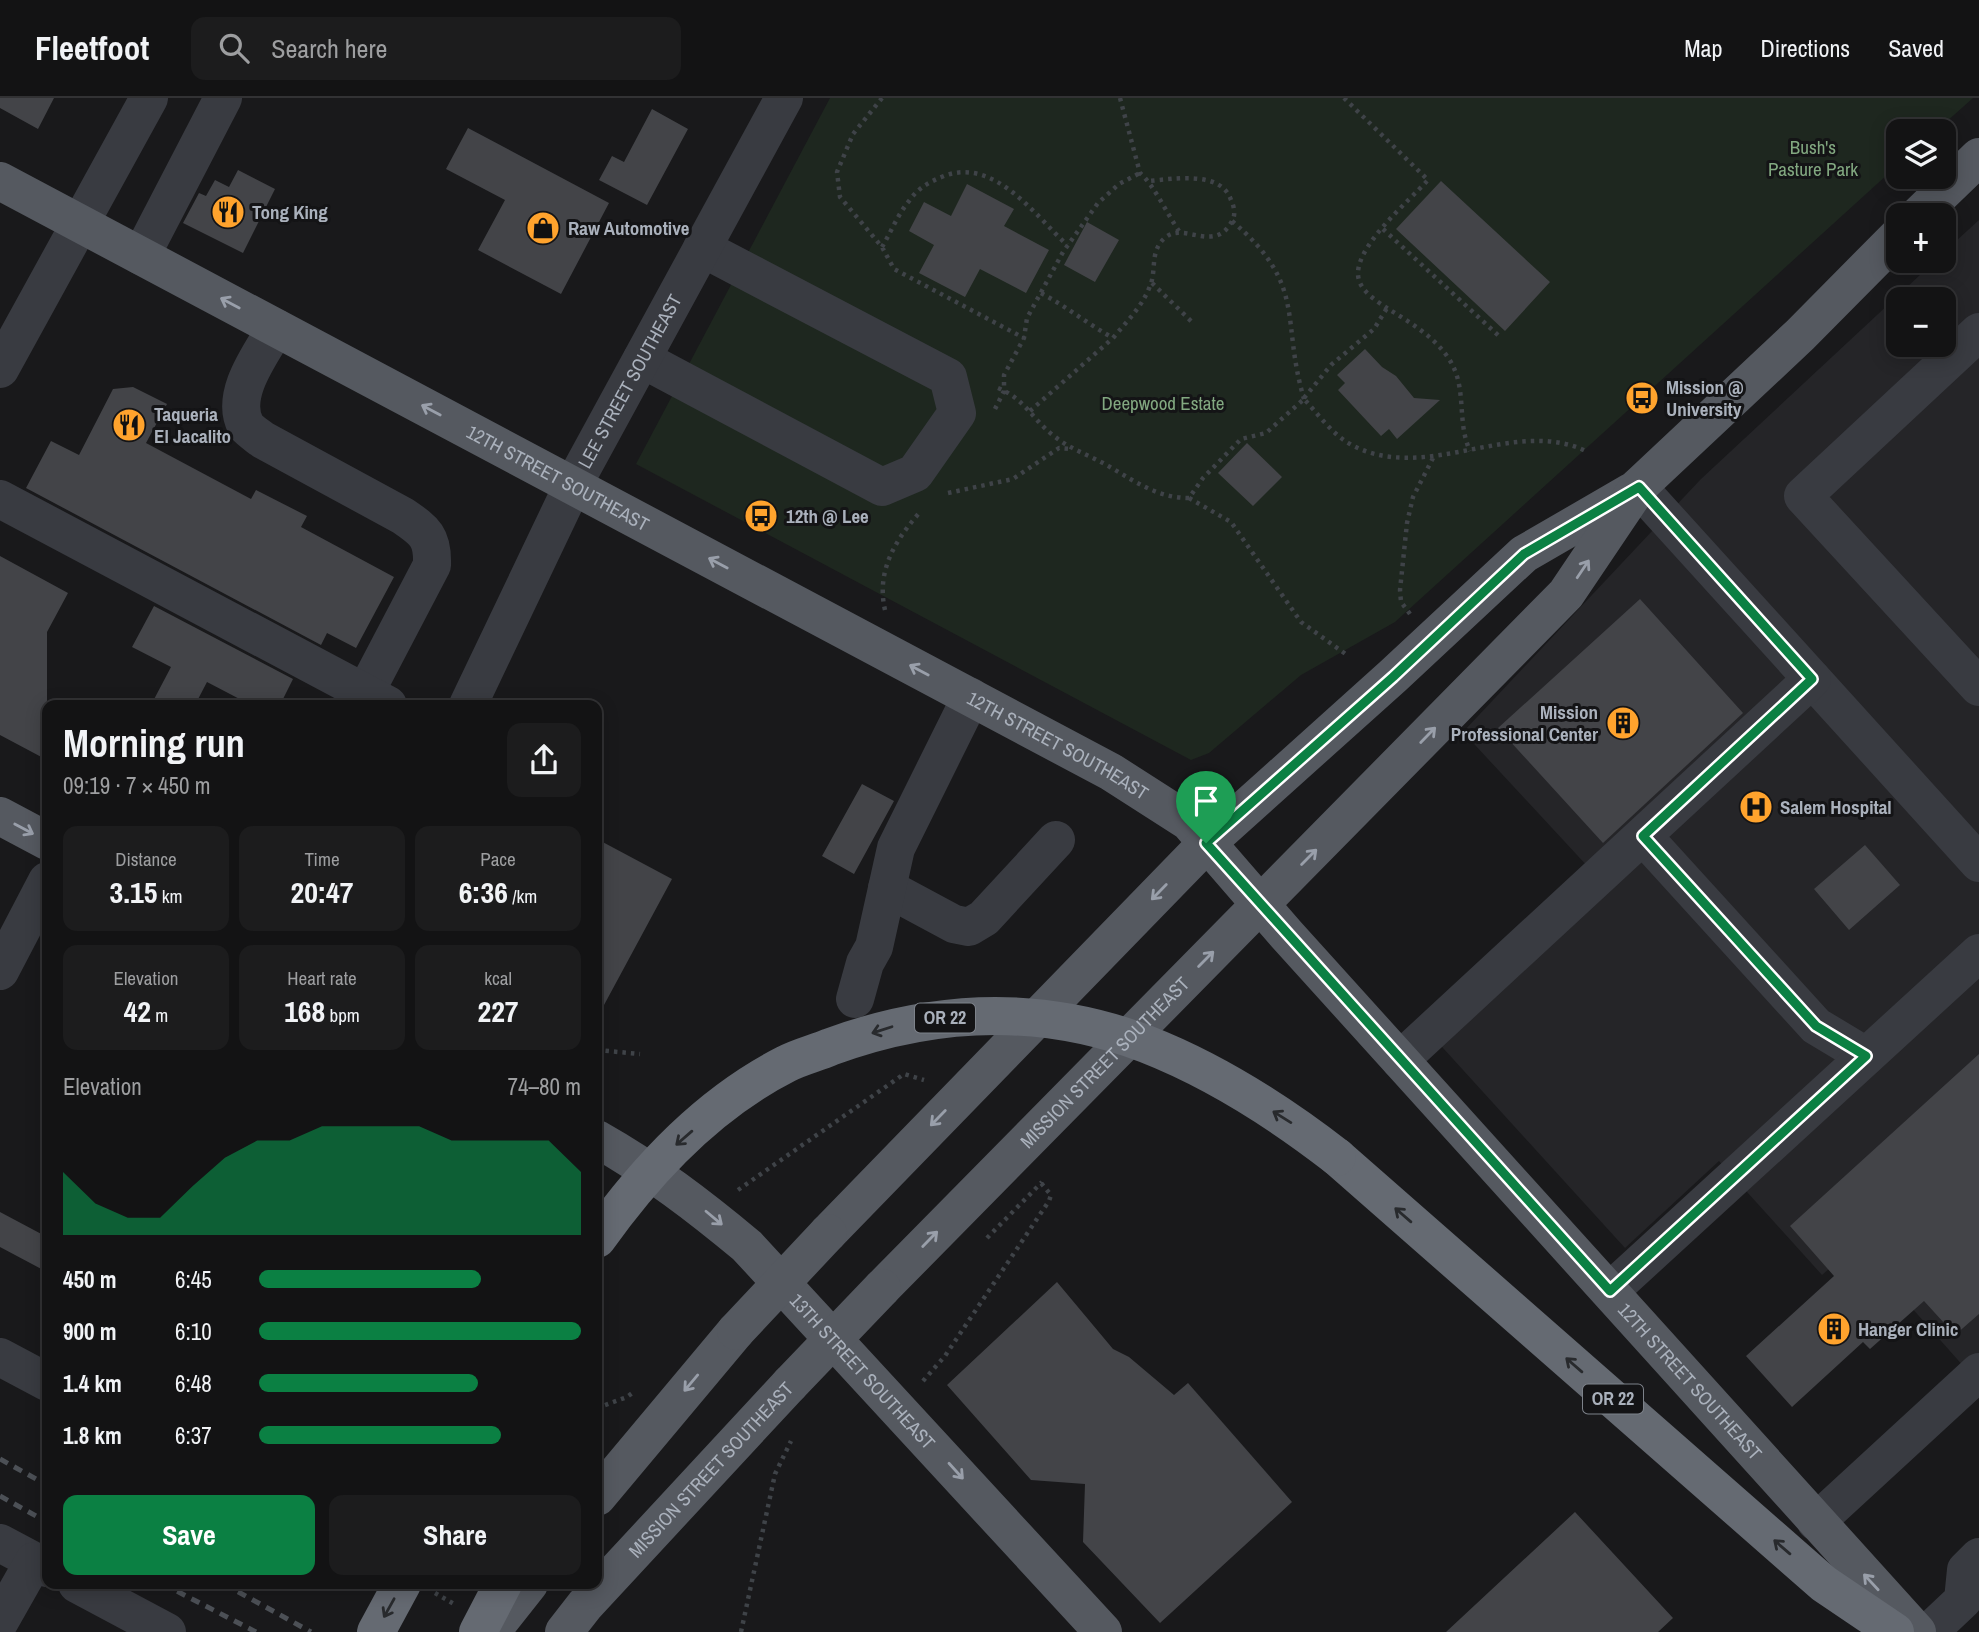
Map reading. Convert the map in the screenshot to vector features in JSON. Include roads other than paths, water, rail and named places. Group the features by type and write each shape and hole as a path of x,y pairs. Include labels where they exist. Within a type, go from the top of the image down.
{"highway":[{"name":"OR 22","path":"602,1232 623,1202 676,1145 727,1101 786,1063 894,1026 950,1017 1008,1016 1070,1024 1144,1044 1226,1082 1296,1125 1337,1157 1824,1584 1903,1629"},
{"path":"376,1632 399,1589"},
{"path":"478,1632 500,1589"}],"main road":[{"path":"1931,203 1979,157"},
{"name":"12TH STREET SOUTHEAST","path":"0,181 971,697 1152,797 1189,822 1816,1522 1903,1629"},
{"name":"MISSION STREET SOUTHEAST","path":"602,1589 882,1287 1566,594 1639,487 1800,335 1886,248"},
{"name":"MISSION STREET SOUTHEAST","path":"602,1491 736,1331 1206,843 1393,677 1524,554 1639,487"},
{"path":"0,816 42,838"},
{"name":"13TH STREET SOUTHEAST","path":"602,1142 642,1164 690,1197 747,1246 1103,1632"},
{"path":"491,1632 525,1589"},
{"name":"MISSION STREET SOUTHEAST","path":"575,1618 602,1589"}],"street":[{"path":"2,363 149,98"},
{"path":"141,256 223,98"},
{"name":"LEE STREET SOUTHEAST","path":"470,700 573,485 784,98"},
{"path":"642,359 882,487 915,473 957,413 948,377 702,247"},
{"path":"0,499 376,699 432,565 433,545 420,527 403,516 263,440 247,426 241,406 247,381 275,328"},
{"path":"1979,332 1803,496 1979,687"},
{"path":"1639,487 1979,863"},
{"path":"1400,1060 1812,679"},
{"path":"855,999 865,963 874,947 896,848 971,697"},
{"path":"1643,836 1816,1026 1866,1056"},
{"path":"887,888 954,924 969,927 984,918 1056,840"},
{"path":"0,971 42,891"},
{"path":"1610,1291 1979,953"},
{"path":"0,1357 42,1379"},
{"path":"1816,1522 1978,1377"},
{"path":"0,1543 41,1564 0,1621"},
{"path":"1903,1629 1963,1600 1966,1570 1979,1557"},
{"path":"86,1589 167,1632"}],"railway":[{"path":"0,1459 42,1482"},
{"path":"0,1496 42,1519"},
{"path":"173,1589 256,1632"},
{"path":"233,1589 311,1632"}],"place":[{"name":"Tong King","path":"228,212"},
{"name":"Raw Automotive","path":"543,228"},
{"name":"Mission @ University","path":"1642,398"},
{"name":"Taqueria El Jacalito","path":"129,425"},
{"name":"12th @ Lee","path":"761,516"},
{"name":"Mission Professional Center","path":"1623,723"},
{"name":"Salem Hospital","path":"1756,807"},
{"name":"Hanger Clinic","path":"1834,1329"}],"park label":[{"name":"Bush's Pasture Park","path":"1813,158"},
{"name":"Deepwood Estate","path":"1163,403"}]}
